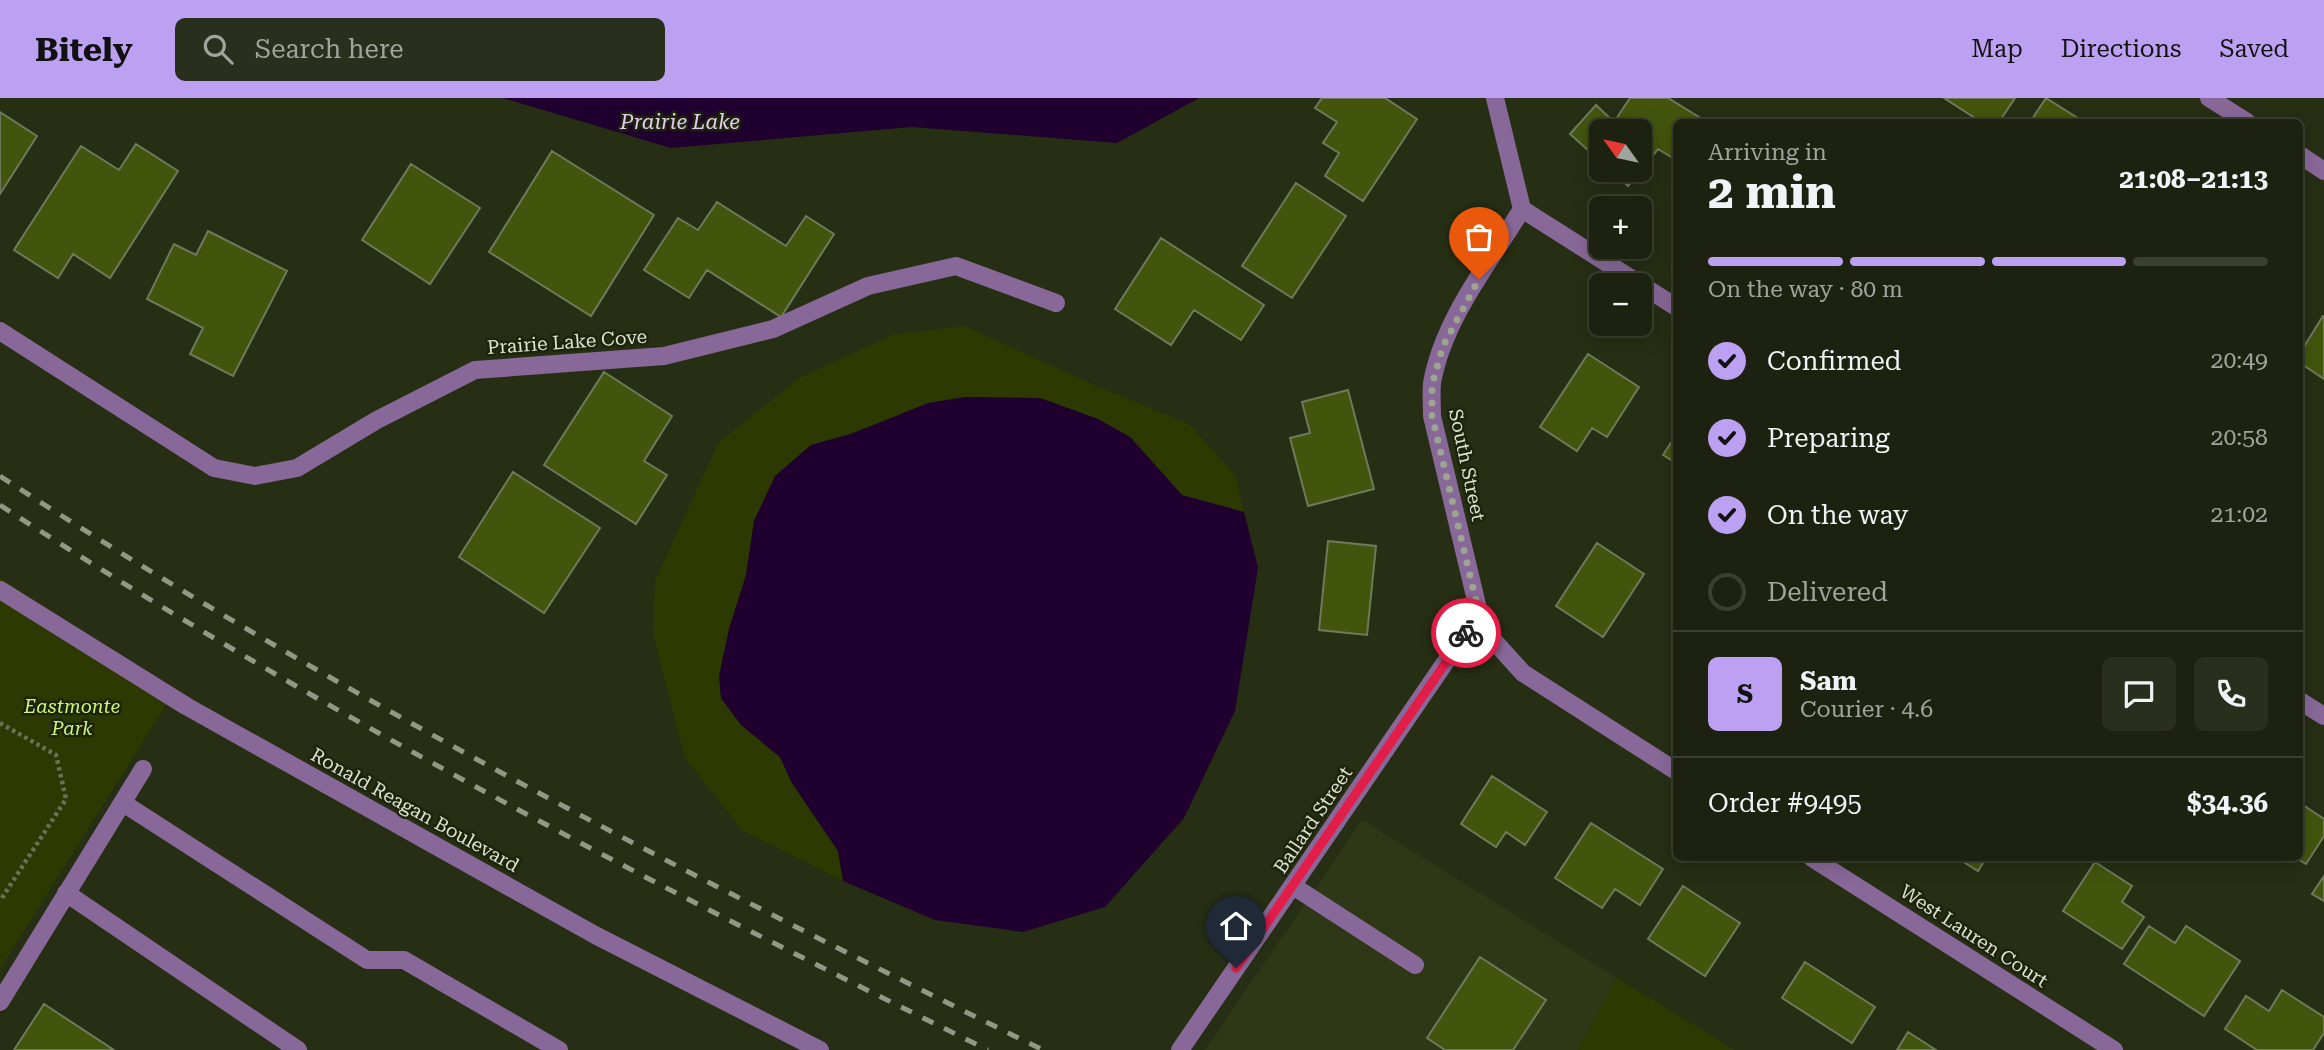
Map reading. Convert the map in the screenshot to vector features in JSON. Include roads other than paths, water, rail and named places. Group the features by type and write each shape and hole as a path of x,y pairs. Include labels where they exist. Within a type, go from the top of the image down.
{"street":[{"path":"1495,98 1522,209 1673,305"},
{"path":"2208,98 2242,119"},
{"path":"2303,157 2324,171"},
{"name":"South Street","path":"1479,613 1432,416 1432,385 1443,346 1464,302 1522,209"},
{"name":"Prairie Lake Cove","path":"0,331 214,468 255,476 298,468 377,420 475,370 664,356 773,329 868,286 956,267 1056,303"},
{"name":"Ronald Reagan Boulevard","path":"0,590 186,706 595,935 820,1050"},
{"path":"1479,613 1494,641 1523,673 1673,769"},
{"name":"Ballard Street","path":"1180,1050 1479,613"},
{"path":"2303,703 2324,716"},
{"path":"0,1002 143,769"},
{"path":"123,803 367,960 404,960 559,1050"},
{"name":"West Lauren Court","path":"1817,861 2114,1050"},
{"path":"1293,886 1415,965"},
{"path":"66,893 298,1050"}],"water":[{"name":"Prairie Lake","path":"503,98 1199,98 1117,143 912,127 671,148"},
{"path":"965,397 1040,398 1098,419 1130,437 1182,495 1244,512 1258,568 1235,711 1184,818 1105,907 1023,932 935,920 843,881 838,851 792,783 780,757 741,725 721,698 719,676 729,629 746,575 754,521 775,476 811,445 851,434 928,403"}],"railway":[{"path":"0,476 253,633 512,779 777,917 1043,1050"},
{"path":"0,505 119,580 362,724 610,859 988,1050"}],"park label":[{"name":"Eastmonte Park","path":"72,717"}]}
